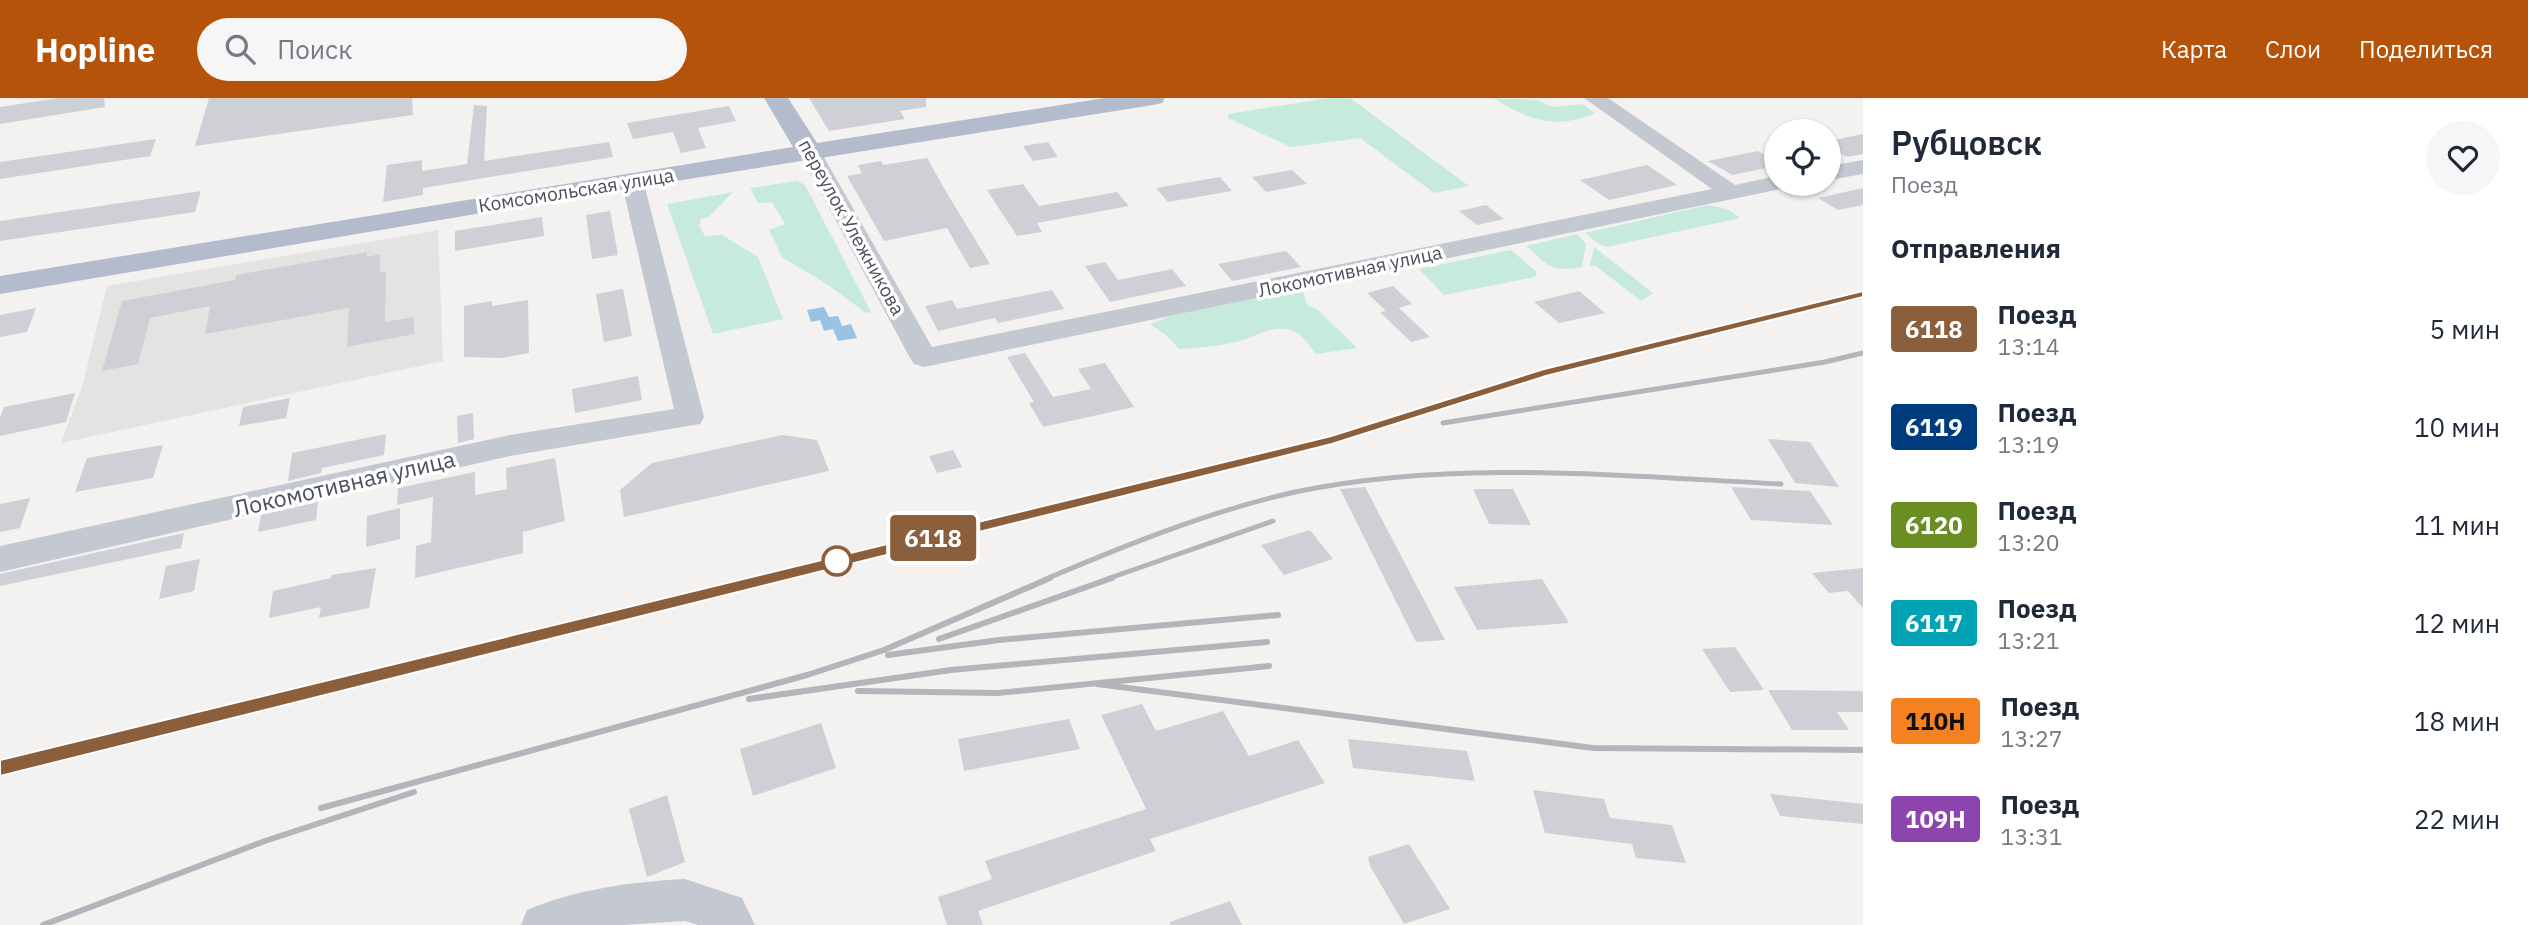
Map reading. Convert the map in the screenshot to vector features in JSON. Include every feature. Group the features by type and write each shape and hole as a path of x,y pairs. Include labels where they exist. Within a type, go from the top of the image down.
{"main road":[{"name":"переулок Улежникова","path":"776,98 810,152"},
{"name":"Комсомольская улица","path":"0,285 632,180 1153,98"}],"street":[{"path":"1594,98 1731,192"},
{"name":"переулок Улежникова","path":"810,152 924,358"},
{"path":"1841,171 1863,167"},
{"name":"Локомотивная улица","path":"0,559 532,440 619,424 690,417 632,180"},
{"name":"Локомотивная улица","path":"924,358 1764,185"},
{"path":"542,925 625,903 685,900 727,913 734,925"}],"shaded area":[{"path":"438,230 443,361 61,443 82,387 107,286"}],"green space":[{"path":"1329,98 1350,98 1469,186 1434,193 1360,138 1291,147 1228,118 1228,114"},
{"path":"1493,98 1537,100 1553,107 1583,104 1595,113 1554,122 1530,117"},
{"path":"797,181 805,185 871,312 866,313 828,285 782,257 769,230 785,224 772,202 758,203 750,188"},
{"path":"733,192 709,217 701,219 699,226 705,236 722,235 758,257 783,319 713,334 667,204"},
{"path":"1708,205 1727,209 1740,218 1607,247 1585,233"},
{"path":"1577,234 1586,244 1582,267 1556,268 1526,246"},
{"path":"1594,247 1653,293 1641,301 1596,266 1590,266"},
{"path":"1511,250 1537,272 1535,277 1444,295 1419,269"},
{"path":"1292,290 1303,292 1307,305 1318,310 1357,348 1316,354 1301,336 1291,330 1276,329 1240,341 1179,349 1166,335 1150,324 1171,316"}],"water":[{"path":"824,307 829,317 838,316 842,326 851,324 857,338 838,341 833,329 824,331 820,320 811,322 807,310"}],"building":[{"path":"59,98 104,98 105,107 0,124 0,107"},
{"path":"209,98 412,98 413,115 195,146"},
{"path":"809,98 926,98 926,107 900,111 905,119 829,131"},
{"path":"474,105 487,106 484,161 609,142 613,157 423,188 423,195 383,202 387,165 422,160 422,171 467,164"},
{"path":"729,106 736,121 698,128 706,148 681,153 673,132 633,139 627,123"},
{"path":"1863,134 1863,154 1847,157 1841,154 1841,139"},
{"path":"156,139 150,156 0,179 0,162"},
{"path":"1048,142 1058,157 1033,161 1023,146"},
{"path":"1758,151 1764,155 1764,168 1732,175 1708,161"},
{"path":"927,158 990,264 970,268 947,228 884,241 847,176 862,173 858,165 881,161 883,165"},
{"path":"1647,165 1677,185 1609,200 1580,180"},
{"path":"1292,170 1307,184 1266,192 1252,177"},
{"path":"1220,177 1232,191 1168,202 1156,188"},
{"path":"1023,184 1039,206 1117,192 1129,206 1037,223 1042,232 1017,236 987,190"},
{"path":"1863,188 1863,205 1838,210 1818,198 1841,196 1841,193"},
{"path":"201,191 195,212 0,241 0,221"},
{"path":"1486,205 1504,219 1477,225 1459,211"},
{"path":"610,211 618,255 592,259 586,215"},
{"path":"542,217 544,236 455,251 455,231"},
{"path":"1286,251 1301,267 1232,281 1218,264"},
{"path":"367,252 367,257 380,254 380,272 386,271 385,322 414,317 414,334 347,347 349,308 205,334 210,306 150,318 138,364 102,371 122,301 235,280 236,275"},
{"path":"1105,262 1118,280 1172,269 1186,286 1110,302 1085,266"},
{"path":"1393,286 1412,304 1395,309 1399,308 1430,337 1411,342 1380,312 1386,311 1367,293"},
{"path":"623,289 632,336 604,342 596,294"},
{"path":"1052,290 1064,309 998,323 995,318 938,331 925,306 952,300 957,309"},
{"path":"1579,291 1605,313 1559,323 1534,302"},
{"path":"528,300 529,353 501,358 464,357 464,306 492,301 492,306"},
{"path":"36,308 27,332 0,337 0,315"},
{"path":"1025,353 1053,397 1091,389 1078,369 1105,363 1134,407 1043,427 1029,403 1034,402 1007,357"},
{"path":"638,376 642,400 575,413 572,389"},
{"path":"75,393 66,422 0,436 0,418 4,407"},
{"path":"290,398 286,418 239,426 243,407"},
{"path":"473,413 474,439 458,443 457,416"},
{"path":"386,434 384,455 322,468 321,473 288,481 292,453"},
{"path":"783,435 817,440 829,471 624,517 620,490 652,463"},
{"path":"1768,439 1810,442 1839,487 1795,483"},
{"path":"163,445 153,478 75,492 87,458"},
{"path":"953,450 962,467 937,473 929,456"},
{"path":"555,458 565,521 523,532 523,553 415,578 416,546 431,542 433,497 397,505 398,488 475,472 475,495 507,489 506,468"},
{"path":"1365,487 1445,640 1416,642 1340,489"},
{"path":"1731,487 1810,491 1833,525 1751,520"},
{"path":"1473,489 1513,489 1531,525 1489,524"},
{"path":"30,498 20,528 0,532 0,504"},
{"path":"318,502 316,520 258,532 261,515"},
{"path":"400,508 400,539 366,547 367,516"},
{"path":"1310,530 1333,559 1284,575 1261,545"},
{"path":"184,533 181,548 0,586 0,574"},
{"path":"200,559 194,591 159,599 166,566"},
{"path":"376,568 369,608 319,618 321,607 269,618 273,591 331,578 331,575"},
{"path":"1863,568 1863,608 1848,591 1829,593 1812,573"},
{"path":"1542,579 1569,623 1477,630 1454,587"},
{"path":"1735,647 1764,690 1730,692 1702,649"},
{"path":"1768,690 1863,691 1863,712 1837,712 1849,730 1792,730"},
{"path":"1142,704 1156,731 1223,711 1249,756 1298,740 1325,783 1150,839 1156,851 978,911 983,925 947,925 938,897 992,879 985,861 1146,809 1101,715"},
{"path":"1069,719 1080,749 964,771 958,739"},
{"path":"821,723 836,768 753,796 740,749"},
{"path":"1348,739 1467,751 1475,781 1353,768"},
{"path":"1533,790 1604,799 1610,818 1672,825 1686,863 1636,858 1632,844 1545,833"},
{"path":"1770,794 1863,804 1863,824 1780,816"},
{"path":"667,795 685,862 647,877 629,809"},
{"path":"1409,844 1450,909 1404,924 1370,866 1368,857"},
{"path":"1230,901 1242,925 1170,925 1170,922"}],"railway":[{"path":"1804,309 1863,295"},
{"path":"766,579 1332,440 1544,373 1811,308"},
{"path":"1443,423 1825,362 1863,353"},
{"path":"1046,579 1231,509 1295,492 1354,482 1415,476 1537,473 1781,484"},
{"path":"1107,579 1273,521"},
{"path":"0,768 773,578"},
{"path":"321,808 807,675 884,650 1050,578"},
{"path":"939,639 1112,578"},
{"path":"888,655 999,640 1278,615"},
{"path":"749,699 951,670 1267,642"},
{"path":"858,691 998,693 1269,666"},
{"path":"1097,684 1593,748 1863,750"},
{"path":"43,925 265,841 414,792"}],"train":[{"name":"6118","path":"0,768 1332,440 1500,385 1565,367 1863,295"}]}
